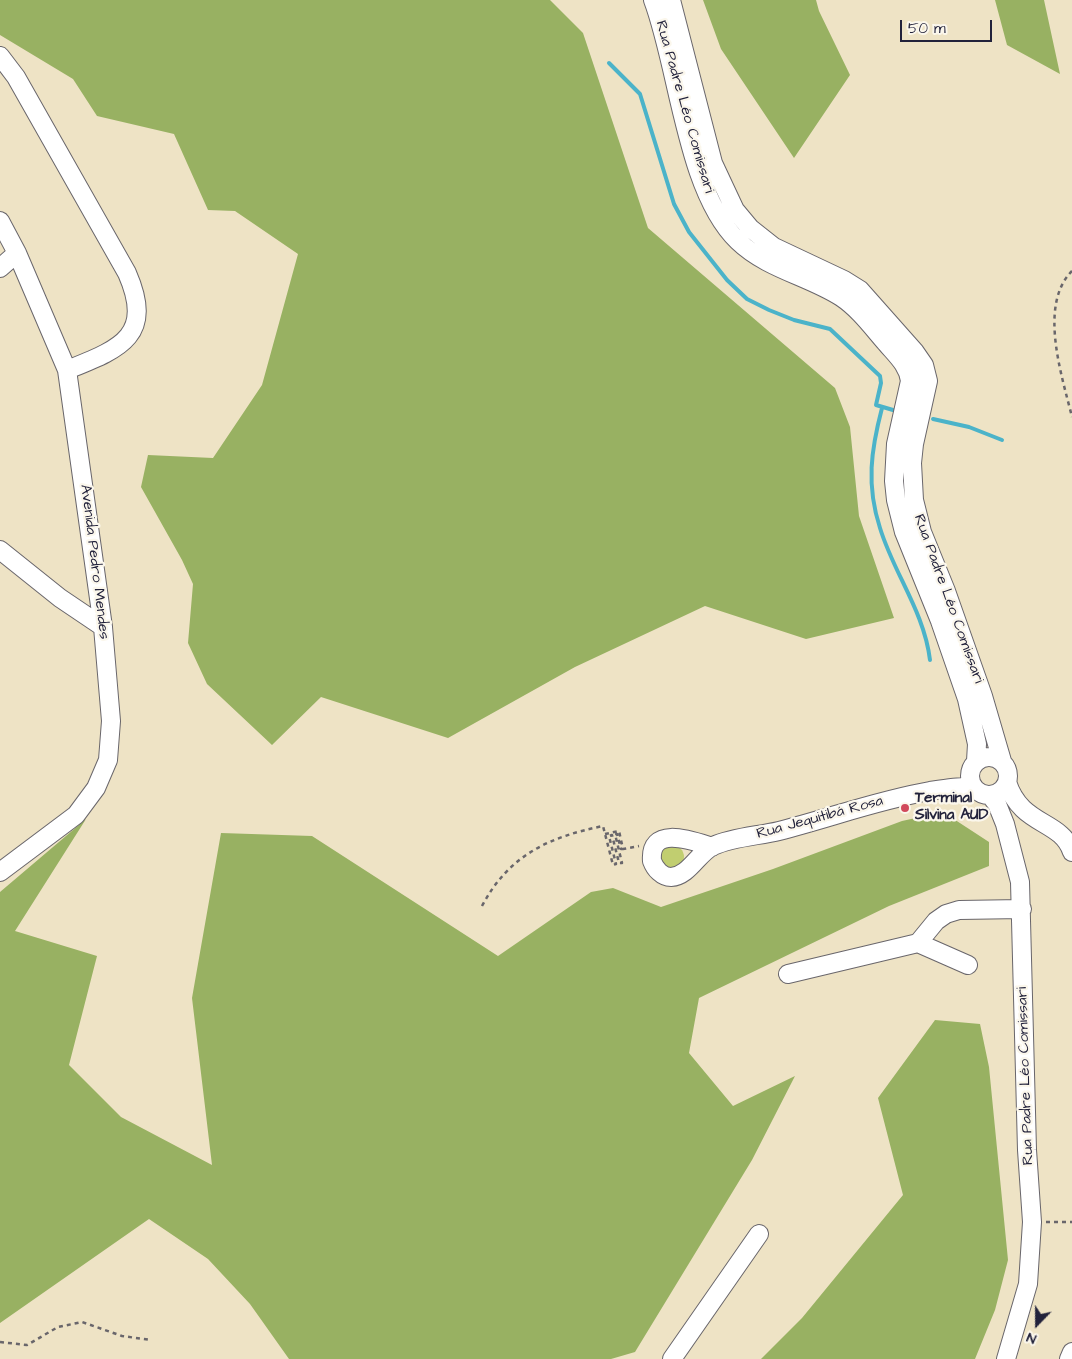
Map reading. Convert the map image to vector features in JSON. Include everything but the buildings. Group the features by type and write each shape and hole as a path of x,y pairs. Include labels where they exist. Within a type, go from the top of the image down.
{"street":[{"name":"Rua Padre Léo Comissari","path":"653,0 667,44 700,175 722,223 737,240 762,259 845,301 864,318 908,369 910,381 894,463 896,500 904,532 940,621 967,699 978,744 974,782 1001,812 1014,853 1020,882 1032,1222 1028,1284 1006,1359"},
{"name":"Rua Padre Léo Comissari","path":"671,0 713,163 735,210 759,236 774,247 844,280 860,290 916,352 924,365 928,381 914,444 912,481 914,500 922,532 946,591 984,696 1002,761 1008,773 1007,782 1013,797 1033,819 1064,837 1072,852"},
{"path":"0,56 16,76 117,256 138,302 138,312 134,327 124,342 112,352 67,370"},
{"name":"Avenida Pedro Mendes","path":"0,221 17,253 67,370 103,627 111,721 108,760 96,788 76,814 0,872"},
{"path":"0,268 17,253"},
{"path":"0,550 60,598 103,627"},
{"name":"Rua Jequitibá Rosa","path":"712,847 778,831 901,796 974,782 988,756 1002,761"},
{"path":"974,782 1001,791 1007,782"},
{"path":"918,943 936,921 946,914 959,910 1022,909"},
{"path":"788,974 918,943 968,965"},
{"path":"672,1359 759,1234"},
{"path":"1069,1359 1072,1352"}],"path":[{"path":"1072,271 1062,281 1054,315 1055,334 1072,417"},
{"path":"482,906 496,882 518,861 538,846 562,836 603,826 613,864 616,864 609,836 612,835 619,863 622,863 615,834 617,834 621,849 623,849"},
{"path":"605,834 619,831 623,849"},
{"path":"623,849 639,846"},
{"path":"1032,1222 1072,1222"},
{"path":"0,1342 27,1345 58,1327 82,1322 122,1336 151,1340"}],"green space":[{"path":"0,0 550,0 583,33 648,228 835,388 850,427 859,516 894,618 806,639 705,606 575,667 448,738 321,697 272,745 207,684 188,643 193,584 182,560 141,487 148,455 213,458 262,385 298,254 235,211 208,210 174,134 97,116 73,79 0,35"},
{"path":"703,0 816,0 819,11 850,75 794,158 721,49"},
{"path":"995,0 1044,0 1060,74 1007,45"},
{"path":"943,812 989,842 989,866 889,906 699,998 689,1053 733,1106 795,1076 752,1160 635,1352 611,1359 289,1359 250,1304 208,1259 149,1219 0,1323 0,892 86,819 15,931 97,956 69,1065 121,1117 212,1165 192,998 221,833 312,836 498,956 591,892 613,888 661,907 773,869 902,821"},
{"path":"672,845 677,846 683,852 683,862 677,868 672,869 667,868 661,862 660,857 661,852 667,846"},
{"path":"935,1020 980,1024 989,1067 1008,1260 995,1310 975,1359 761,1359 802,1318 903,1195 878,1098"}],"waterway":[{"path":"609,63 640,94 674,204 689,232 727,280 747,299 769,310 794,320 830,329 880,376 881,383 876,405 893,410"},
{"path":"882,408 873,453 873,497 886,545 922,625 930,660"},
{"path":"933,419 969,427 1002,440"}],"place":[{"name":"Terminal Silvina AUD","path":"905,808"}]}
